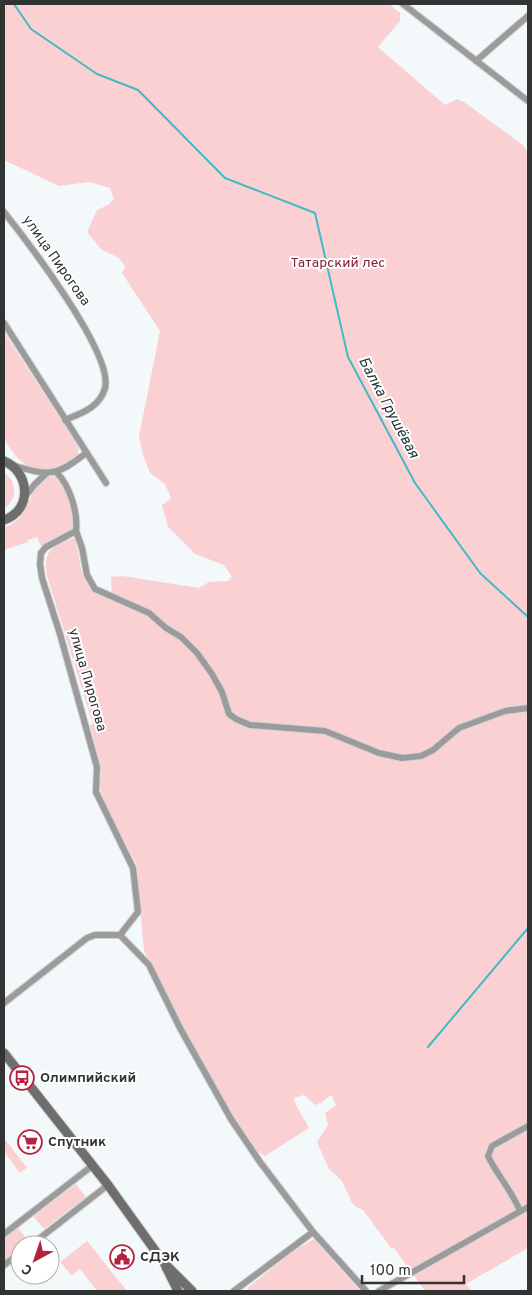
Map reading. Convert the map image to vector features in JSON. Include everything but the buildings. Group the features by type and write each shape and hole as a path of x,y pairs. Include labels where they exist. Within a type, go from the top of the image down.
{"main road":[{"path":"4,453 7,463 21,474 24,482 24,498 21,506 15,514 4,520"},
{"path":"4,1053 108,1186 164,1262 192,1291"},
{"path":"164,1262 178,1291"}],"street":[{"path":"403,4 528,101"},
{"path":"476,61 528,16"},
{"name":"улица Пирогова","path":"4,212 41,260 73,307 98,354 106,376 106,387 100,401 85,412 65,420"},
{"path":"4,323 106,483"},
{"path":"7,463 32,471 57,473 72,465 86,454"},
{"path":"24,498 31,488 47,473"},
{"path":"57,473 62,478 69,492 87,575 95,588 149,613 166,628 181,637 198,654 212,674 222,692 229,714 250,725 325,731 379,754 402,758 421,756 433,750 459,728 505,711 528,708"},
{"name":"улица Пирогова","path":"76,531 46,547 41,553 40,564 42,578 60,634 97,767 96,792 133,868 138,912 120,935"},
{"path":"4,1002 87,938 95,935 120,935 149,965 180,1028 232,1119 276,1184 313,1232 366,1291"},
{"path":"520,1211 488,1156 492,1146 528,1126"},
{"path":"4,1234 92,1166"},
{"path":"44,1235 108,1186"},
{"path":"379,1291 528,1207"},
{"path":"234,1291 313,1232"}],"green space":[{"name":"Татарский лес","path":"4,4 389,4 400,13 400,21 378,47 445,105 457,99 464,102 523,145 528,153 528,1248 466,1284 471,1291 425,1291 394,1248 391,1248 363,1210 352,1203 342,1181 329,1169 317,1142 328,1125 325,1113 336,1105 331,1095 315,1105 304,1095 294,1098 309,1128 265,1156 258,1152 234,1117 184,1029 144,951 136,864 103,801 100,788 101,769 90,725 93,724 47,576 46,561 55,546 75,538 83,576 87,583 93,590 112,599 111,577 123,576 199,588 209,582 228,581 232,577 224,565 195,554 168,527 162,505 171,498 165,484 150,473 143,455 139,436 160,331 122,273 125,266 119,258 101,249 87,232 97,210 108,205 114,199 110,188 89,182 59,186 4,160"},
{"path":"4,332 78,446 78,455 55,468 45,470 27,465 11,450 4,438"},
{"path":"4,472 13,485 14,496 9,505 4,509"},
{"path":"52,476 62,483 70,498 74,516 73,529 43,546 41,546 37,537 4,550 4,527 14,523 21,516 38,485 44,479"},
{"path":"4,1138 27,1168 20,1173 4,1152"},
{"path":"76,1184 86,1197 44,1229 33,1216"},
{"path":"18,1228 24,1235 10,1235 10,1256 4,1261 4,1239"},
{"path":"314,1239 360,1291 250,1291 247,1288 295,1250"},
{"path":"87,1241 127,1291 97,1291 80,1269 72,1276 60,1262"}],"waterway":[{"name":"Балка Грушёвая","path":"14,4 31,29 97,74 138,90 225,178 315,213 348,357 415,483 480,573 528,617"},
{"path":"428,1047 528,928"}],"place":[{"name":"Олимпийский","path":"22,1078"},
{"name":"Спутник","path":"30,1142"},
{"name":"СДЭК","path":"122,1257"}]}
